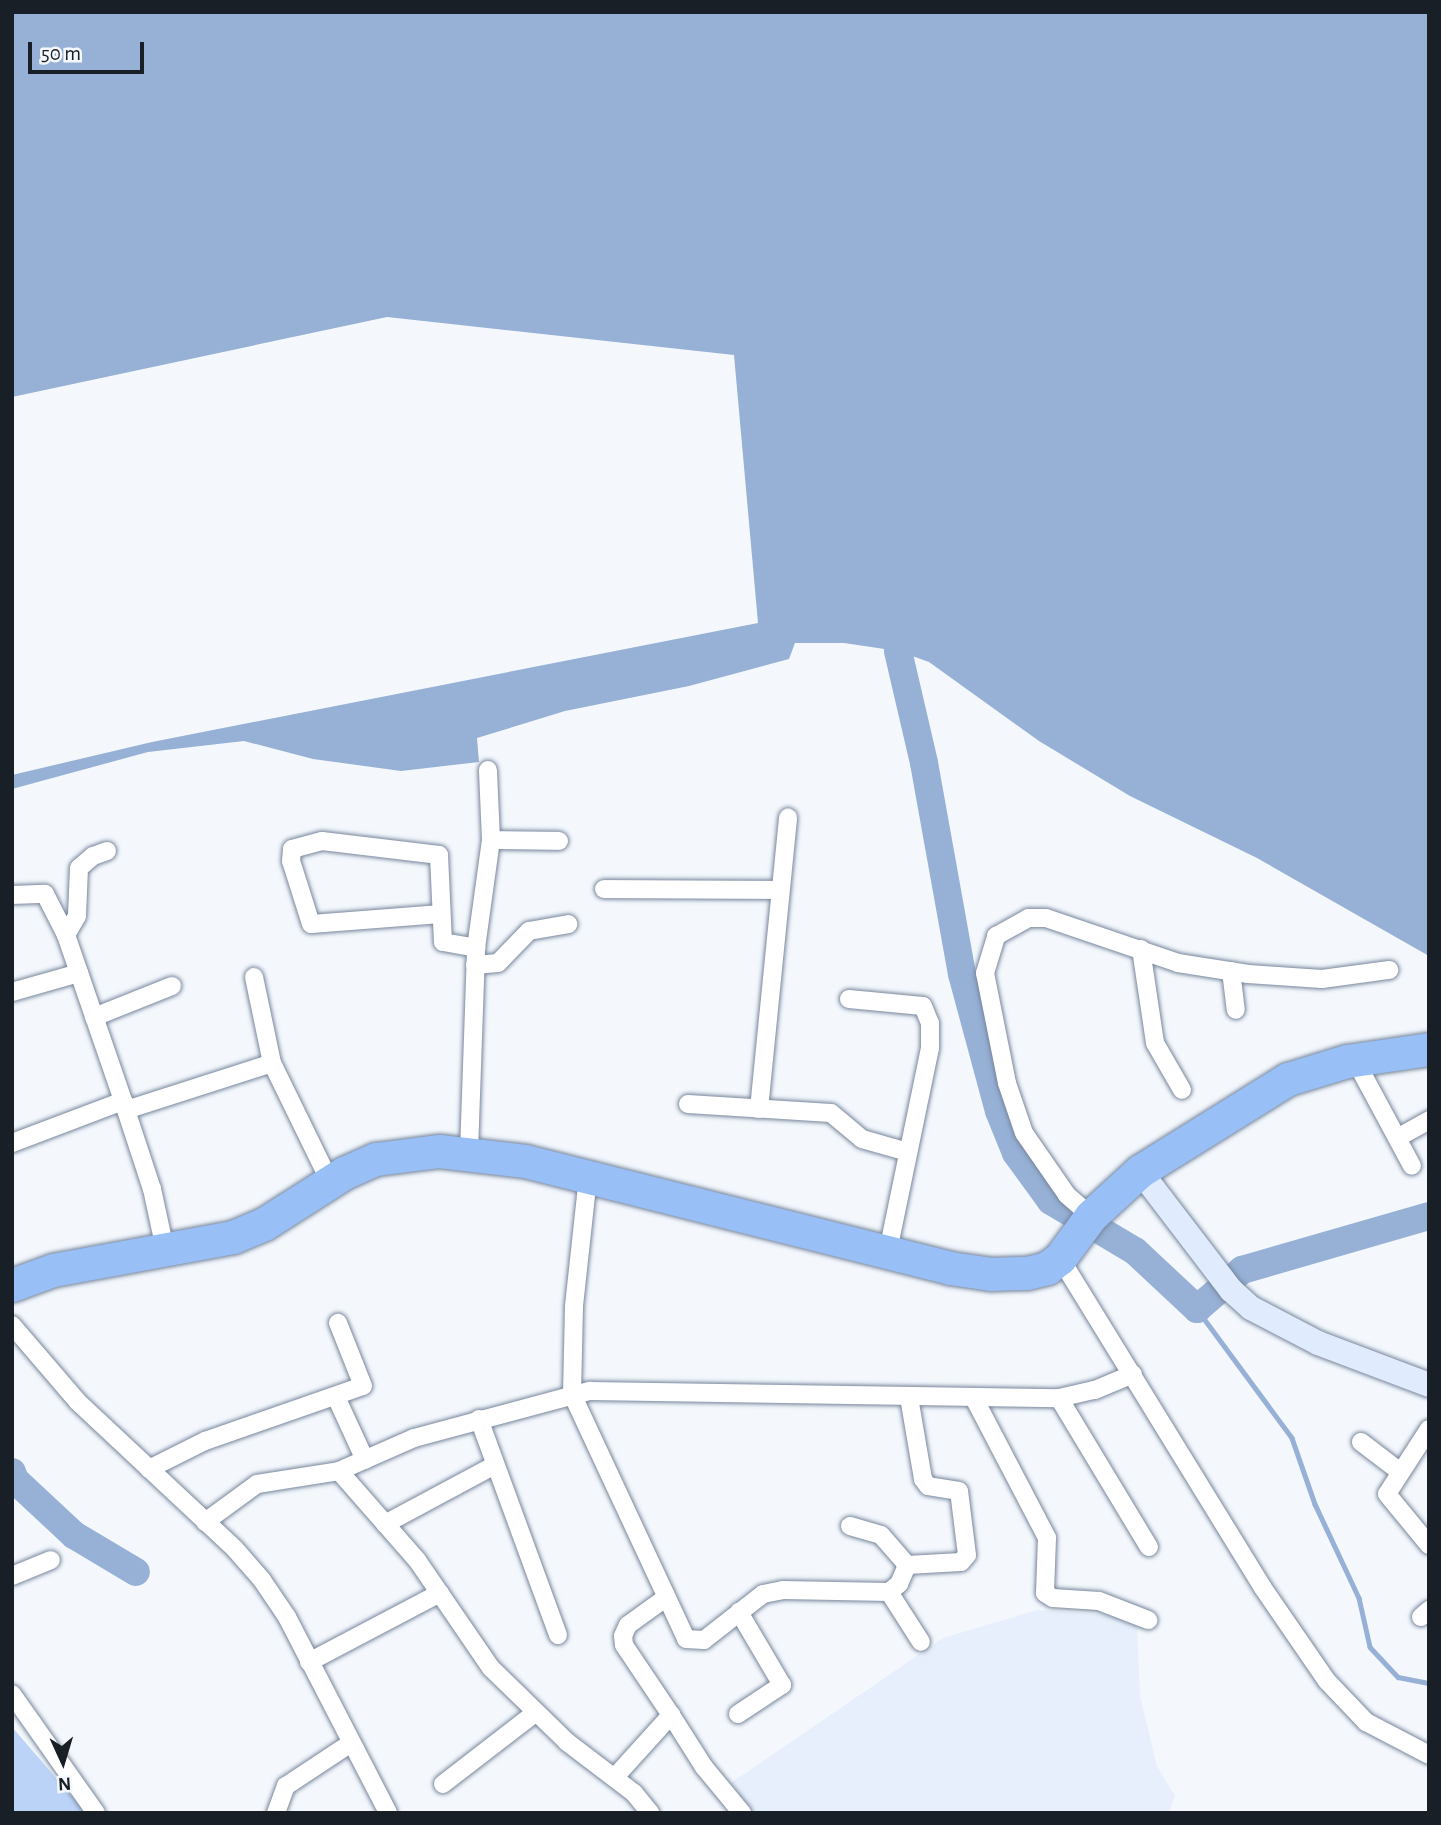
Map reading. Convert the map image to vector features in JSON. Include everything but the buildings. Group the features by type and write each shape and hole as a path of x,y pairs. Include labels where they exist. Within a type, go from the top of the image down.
{"highway":[{"path":"12,1285 53,1270 233,1237 253,1229 330,1182 376,1159 439,1151 469,1152 588,1177 991,1275 1047,1268 1140,1171 1288,1079 1355,1060 1429,1049"}],"street":[{"path":"469,1152 475,956 491,841 488,770"},
{"path":"759,1109 788,817"},
{"path":"441,914 311,924 291,861 292,849 322,841 439,855 443,943 498,963 529,930 568,924"},
{"path":"491,841 559,841"},
{"path":"66,935 77,916 79,868 107,851"},
{"path":"604,889 780,890"},
{"path":"12,895 45,894 66,935 152,1189 165,1249"},
{"path":"1389,970 1322,979 1231,971 1178,963 1071,925 1028,918 996,936 985,973 1007,1083 1024,1133 1067,1195 1078,1233 1133,1374 1263,1588 1327,1681 1366,1722 1429,1755"},
{"path":"1141,949 1155,1043 1182,1090"},
{"path":"1231,971 1236,1010"},
{"path":"12,992 79,972"},
{"path":"254,977 272,1063 330,1182"},
{"path":"94,1017 172,986"},
{"path":"849,999 923,1006 928,1012 930,1048 888,1250"},
{"path":"1355,1060 1412,1166"},
{"path":"12,1143 125,1106 272,1063"},
{"path":"688,1104 831,1113 862,1139 908,1152"},
{"path":"1397,1138 1429,1120"},
{"path":"1140,1171 1226,1283 1270,1320 1429,1385"},
{"path":"588,1177 574,1306 572,1394 664,1599 686,1639 696,1642 763,1594 783,1590 889,1592 899,1584 907,1565"},
{"path":"149,1469 205,1441 337,1399 365,1381 338,1323"},
{"path":"12,1325 78,1402 262,1580 310,1662 388,1813"},
{"path":"205,1522 257,1484 339,1471 479,1419 572,1394 796,1392 975,1400 1059,1398 1095,1390 1133,1374"},
{"path":"907,1565 961,1562 967,1555 959,1491 928,1486 923,1479 909,1397"},
{"path":"1059,1398 1149,1547"},
{"path":"337,1399 365,1460"},
{"path":"975,1400 1047,1538 1045,1593 1053,1598 1099,1601 1148,1620"},
{"path":"479,1419 558,1635"},
{"path":"1429,1429 1389,1487 1389,1500 1429,1545"},
{"path":"1361,1442 1399,1471"},
{"path":"385,1524 495,1465"},
{"path":"339,1471 440,1593 491,1668 535,1713 615,1777 650,1813"},
{"path":"850,1526 880,1535 907,1565"},
{"path":"12,1576 51,1560"},
{"path":"889,1592 921,1642"},
{"path":"310,1662 440,1593"},
{"path":"664,1599 628,1625 623,1636 624,1645 704,1767 742,1813"},
{"path":"738,1714 782,1685 739,1612"},
{"path":"12,1694 96,1813"},
{"path":"443,1784 535,1713"},
{"path":"615,1777 671,1715"},
{"path":"276,1813 286,1786 351,1743"}],"shaded area":[{"path":"12,12 1429,12 1429,956 1257,858 1130,796 1039,741 929,662 898,651 844,643 795,643 789,659 689,686 565,711 477,738 479,762 401,771 313,759 244,741 148,752 12,789 12,775 152,742 758,623 734,355 387,317 12,397"},
{"path":"1037,1610 1112,1615 1137,1626 1140,1696 1157,1766 1175,1796 1169,1813 753,1813 731,1783 943,1638"},
{"path":"12,1727 56,1778 86,1813 12,1813"}],"waterway":[{"path":"898,651 924,763 962,974 999,1111 1016,1153 1051,1201 1135,1251 1197,1309 1242,1270 1429,1216"},
{"path":"1197,1309 1292,1438 1315,1504 1359,1598 1370,1647 1398,1677 1429,1683"},
{"path":"12,1472 15,1480 74,1535 136,1572"}]}
